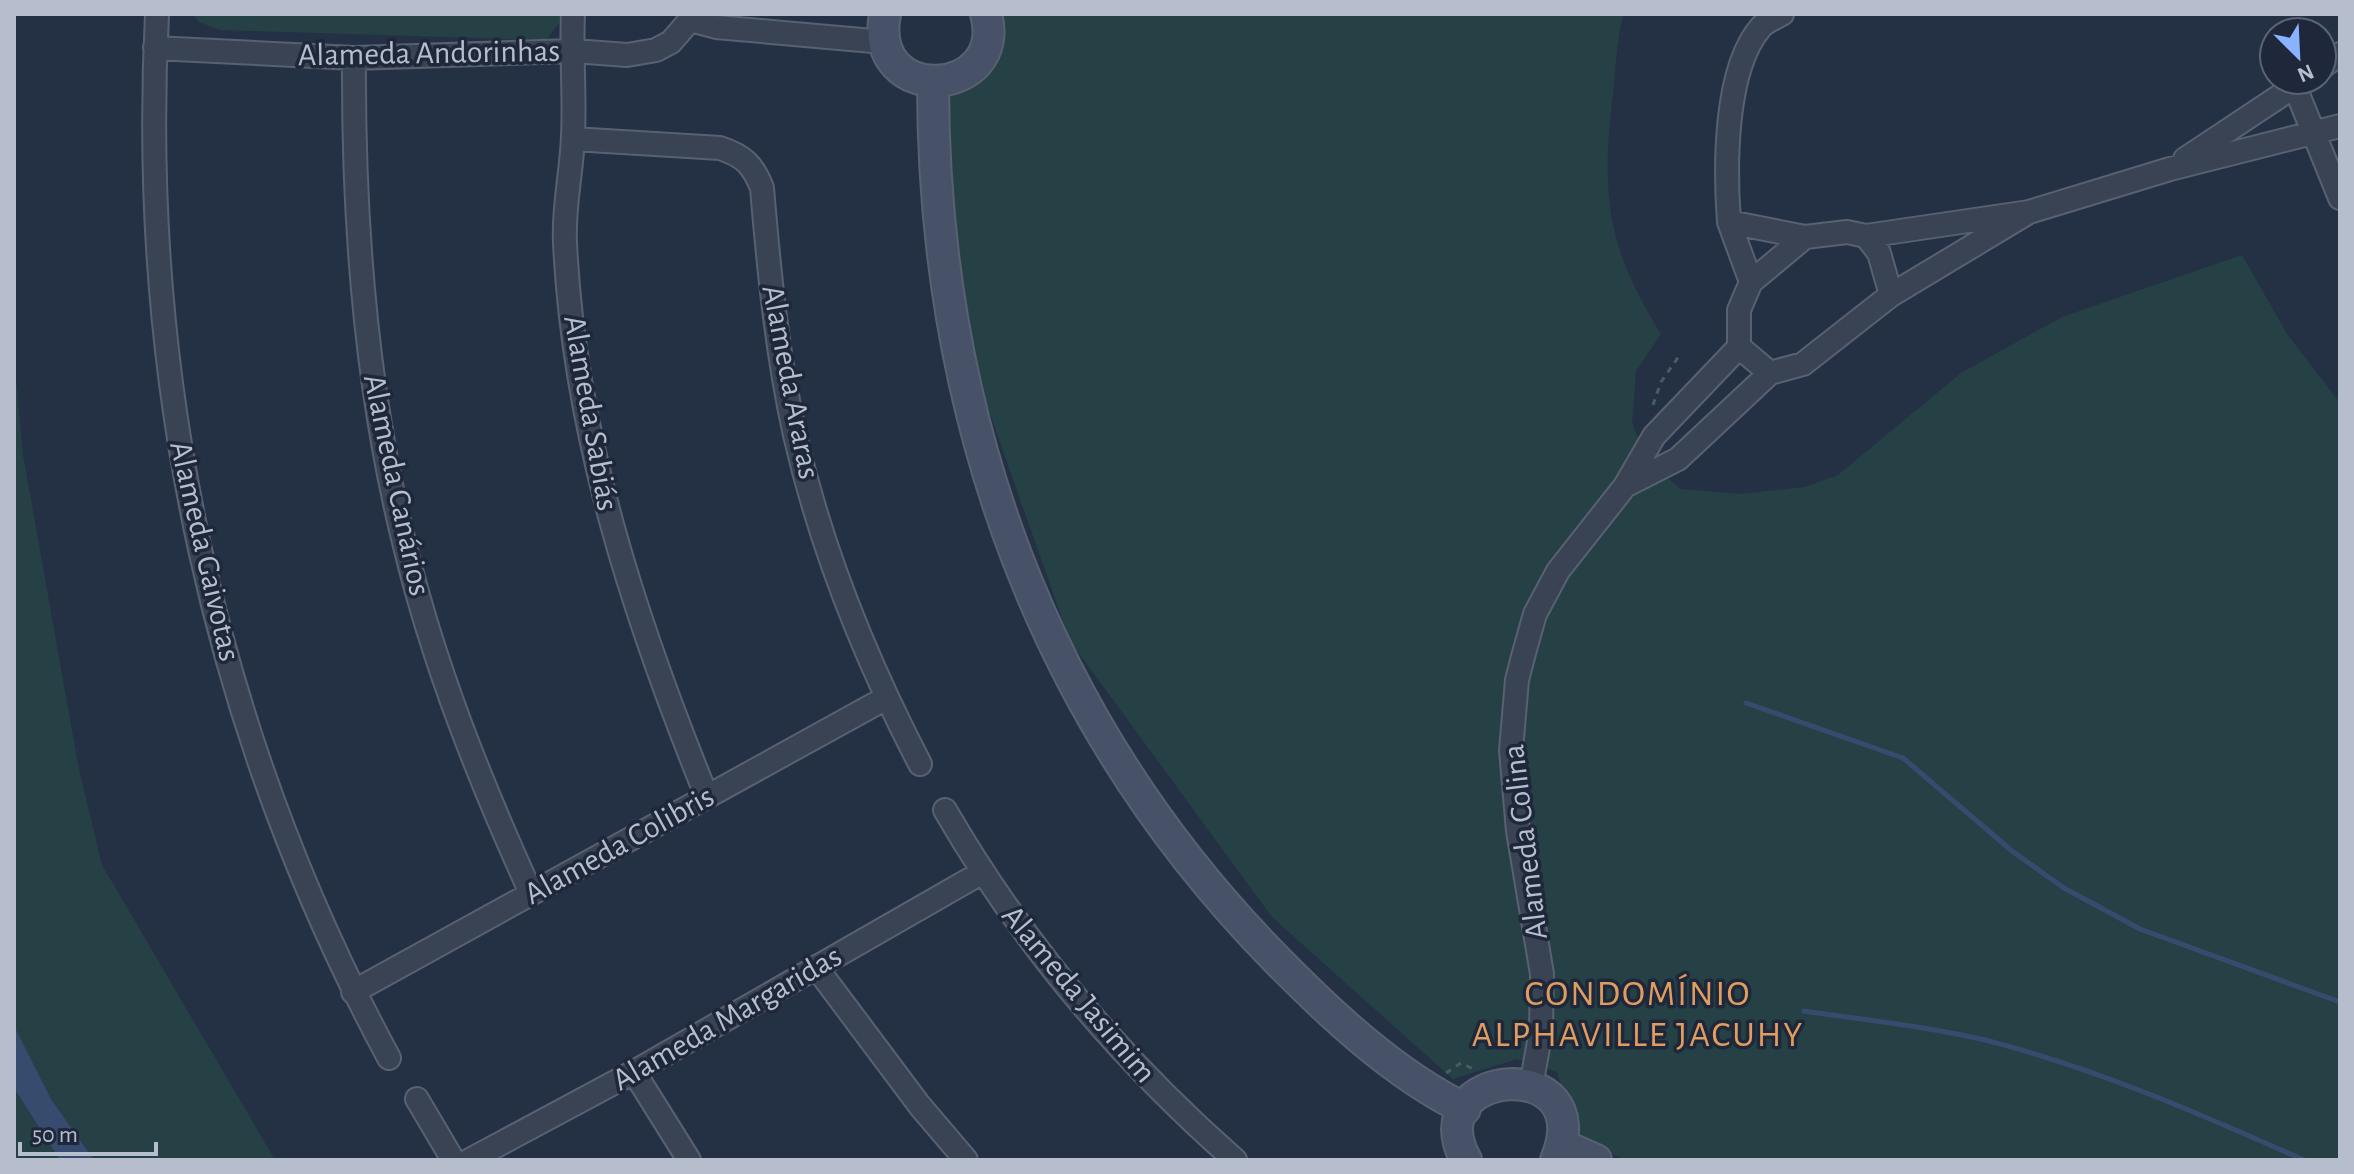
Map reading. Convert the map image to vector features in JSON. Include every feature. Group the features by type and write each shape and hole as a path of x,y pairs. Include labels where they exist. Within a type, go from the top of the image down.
{"street":[{"name":"Alameda Gaivotas","path":"157,14 154,215 168,373 180,453 214,602 259,768 289,851 353,992 389,1058"},
{"name":"Alameda Sabiás","path":"573,14 573,139 563,205 576,348 593,446 637,613 660,683 707,797"},
{"path":"883,21 902,71 933,83 959,77 979,60 988,35 986,14"},
{"path":"1751,282 1729,222 1729,138 1738,76 1747,48 1762,25 1782,14"},
{"name":"Alameda Andorinhas","path":"155,48 354,58 574,51 627,55 656,50 671,42 690,17 774,24 883,21"},
{"name":"Alameda Canários","path":"354,58 353,143 368,345 405,546 465,742 531,893"},
{"path":"933,83 937,222 955,351 995,499 1035,603 1068,673 1142,797 1238,919 1351,1029 1430,1092 1465,1109"},
{"path":"2170,169 2282,96"},
{"path":"2303,96 2314,133 2340,198"},
{"path":"1729,222 1805,237 1847,232 1866,236 2029,212 2170,169 2340,126"},
{"name":"Alameda Araras","path":"573,139 720,148 739,155 754,168 762,188 781,362 795,436 841,588 886,698 920,764"},
{"path":"1625,486 1678,459 1770,373 1803,364 1891,295 2029,212"},
{"path":"1866,236 1879,253 1891,295"},
{"path":"1770,373 1739,347 1739,310 1751,282 1805,237"},
{"name":"Alameda Colina","path":"1531,1086 1541,1031 1542,974 1513,790 1511,750 1517,680 1535,614 1558,571 1625,486 1654,436 1739,347"},
{"path":"1669,419 1694,445"},
{"name":"Alameda Colibris","path":"353,992 886,698"},
{"name":"Alameda Jasimim","path":"945,810 981,873 1094,1020 1147,1078 1235,1160"},
{"name":"Alameda Margaridas","path":"470,1160 634,1072 981,873"},
{"path":"816,967 920,1106 966,1160"},
{"path":"634,1072 689,1160"},
{"path":"1466,1160 1459,1138 1465,1109 1486,1088 1501,1082 1531,1086 1544,1093 1560,1117 1559,1153 1596,1160"},
{"path":"417,1099 453,1160"}],"green space":[{"path":"193,14 566,14 546,40 220,30 199,22"},
{"path":"993,14 1624,14 1609,129 1608,191 1618,246 1643,303 1661,334 1636,371 1632,423 1647,462 1681,489 1740,494 1805,487 1838,475 1961,373 2062,317 2242,255 2287,334 2340,403 2340,1160 1626,1160 1578,1140 1557,1072 1517,1059 1453,1079 1272,917 1070,641 964,340 943,105 957,69"},
{"path":"14,359 23,455 79,770 102,865 275,1160 94,1160 51,1099 14,1029"},
{"path":"14,1088 60,1160 14,1160"}],"water":[{"path":"14,1026 51,1099 94,1160 60,1160 14,1088"}],"waterway":[{"path":"1746,703 1903,758 2012,851 2064,888 2140,929 2340,1002"},
{"path":"1804,1011 1940,1031 2026,1051 2147,1093 2304,1160"}],"district":[{"name":"CONDOMÍNIO ALPHAVILLE JACUHY","path":"1638,1014"}]}
